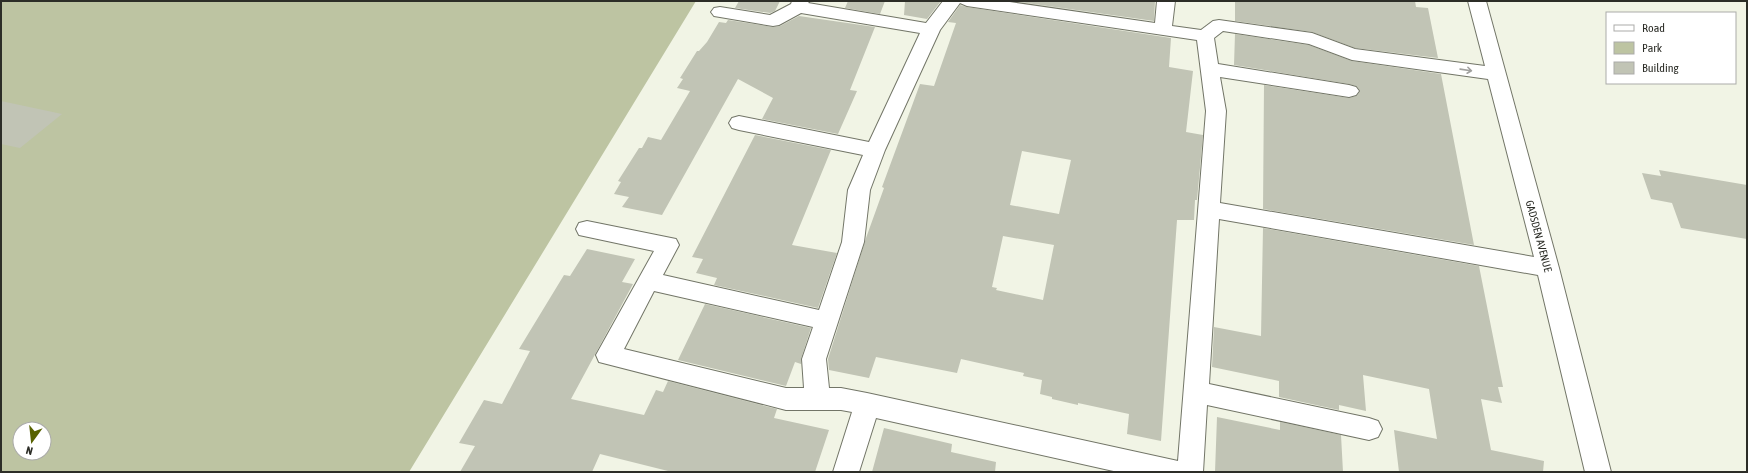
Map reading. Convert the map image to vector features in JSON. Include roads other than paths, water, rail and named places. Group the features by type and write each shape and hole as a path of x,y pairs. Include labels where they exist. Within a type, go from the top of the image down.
{"street":[{"path":"818,399 814,359 853,242 859,190 875,150 931,29 952,1"},
{"path":"967,1 985,2 1205,36 1219,25 1312,39 1352,54 1496,74"},
{"path":"1163,30 1166,1"},
{"name":"GADSDEN AVENUE","path":"1477,1 1548,268 1598,472"},
{"path":"720,12 773,21 800,4 931,29"},
{"path":"1190,472 1216,111 1205,36"},
{"path":"1210,69 1349,91"},
{"path":"739,123 875,150"},
{"path":"1209,209 1548,268"},
{"path":"587,229 668,245 608,355 786,399 841,399 867,404 1107,465 1173,472"},
{"path":"648,281 827,320"},
{"path":"1195,392 1369,429"},
{"path":"846,472 867,404"}]}
